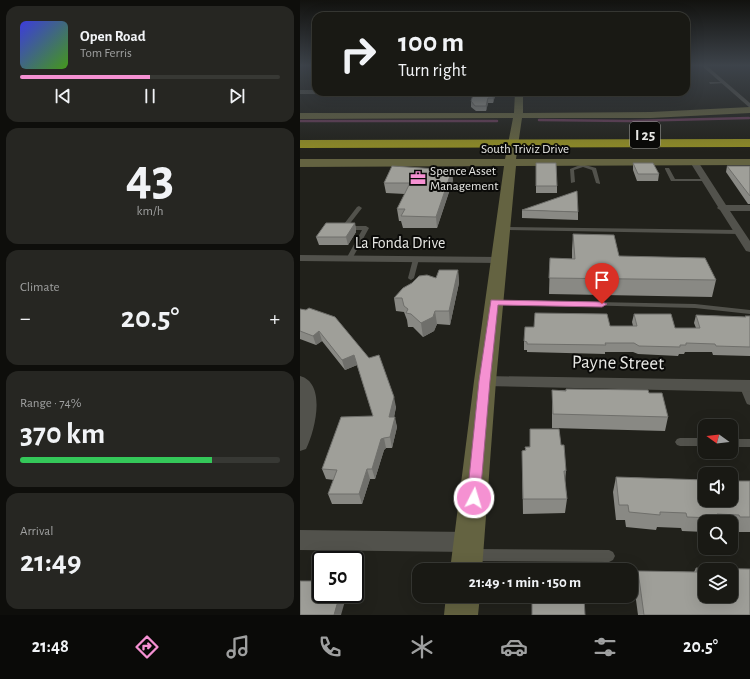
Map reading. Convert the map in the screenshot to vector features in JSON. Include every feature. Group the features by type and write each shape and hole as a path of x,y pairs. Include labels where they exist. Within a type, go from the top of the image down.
{"highway":[{"name":"I 25","path":"540,139 750,135"},
{"name":"I 25","path":"300,136 750,142"},
{"name":"I 25","path":"300,144 490,139"}],"street":[{"path":"737,95 750,106"},
{"path":"300,540 468,555 484,381 510,163 518,116 519,96"},
{"path":"300,116 651,115 750,110"},
{"path":"694,162 722,208 750,249"},
{"name":"South Triviz Drive","path":"300,163 582,164 750,162"},
{"path":"722,208 750,208"},
{"name":"La Fonda Drive","path":"300,258 499,260"},
{"path":"300,381 304,385 310,410 300,444"},
{"name":"Payne Street","path":"484,381 746,386"},
{"path":"461,615 462,603"}],"lane":[{"path":"573,182 572,169 582,164 594,169 598,183"},
{"path":"666,168 673,180 705,180"},
{"path":"349,259 366,228 344,228 359,208"},
{"path":"503,229 739,232"},
{"path":"411,278 416,259"},
{"path":"494,302 695,306 750,312"},
{"path":"746,386 750,402"},
{"path":"680,442 698,442"},
{"path":"738,443 750,444"},
{"path":"468,555 609,556"}],"building":[{"path":"473,96 494,96 493,98 488,98 486,106 475,106 471,101"},
{"path":"536,163 556,163 557,186 536,186"},
{"path":"633,163 653,163 659,174 638,174"},
{"path":"392,166 452,170 436,217 401,216 405,209 397,209 410,183 384,183"},
{"path":"727,166 750,166 750,196"},
{"path":"577,191 578,212 522,210"},
{"path":"326,223 355,223 346,237 316,237"},
{"path":"573,234 614,235 619,256 705,258 716,280 549,278 550,258 575,259"},
{"path":"439,270 458,270 449,311 435,311 433,317 421,323 411,314 406,313 408,309 404,306 402,298 394,298 403,288 412,283 419,276 427,275 436,278"},
{"path":"309,308 335,317 369,358 379,355 394,397 389,417 395,417 390,437 381,439 372,469 367,469 359,494 328,494 337,470 322,469 341,417 373,416 354,355 342,360 319,331 313,336 300,331 300,309 306,310"},
{"path":"535,313 607,314 610,326 637,326 634,314 671,314 675,328 700,328 696,315 750,316 750,347 686,343 686,345 680,345 680,347 639,346 634,343 605,343 606,345 527,344 527,342 524,341 525,327 534,327"},
{"path":"566,389 648,390 649,393 662,393 668,417 553,414 552,390 566,391"},
{"path":"530,429 559,429 561,445 564,445 566,471 564,471 567,499 523,499 522,451 526,450 525,447 530,447"},
{"path":"616,477 698,480 698,507 738,507 738,481 750,481 750,517 717,514 698,515 698,517 687,517 686,513 660,512 660,515 629,512 628,505 619,505"},
{"path":"696,568 698,568 698,603 738,603 738,569 750,569 750,615 644,615 638,571 697,572"},
{"path":"300,581 312,581 312,603 337,603 334,615 300,615"},
{"path":"532,603 584,603 585,615 532,615"}],"waterway":[{"path":"539,120 629,121 749,118"},
{"path":"300,121 497,121"}],"place":[{"name":"Spence Asset Management","path":"418,178"}],"route":[{"path":"474,498 484,381 494,302 602,304"}]}
